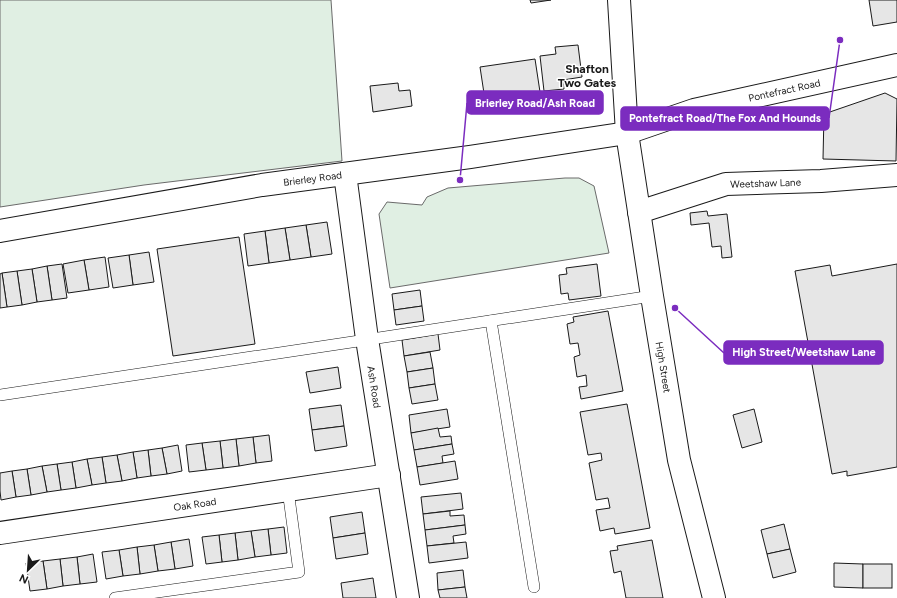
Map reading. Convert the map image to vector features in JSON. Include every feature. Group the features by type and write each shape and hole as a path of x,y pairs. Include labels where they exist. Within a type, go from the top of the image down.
{"street":[{"name":"High Street","path":"619,0 627,133 652,296 679,460 714,598"},
{"name":"Pontefract Road","path":"627,133 694,110 897,65"},
{"name":"Brierley Road","path":"0,230 262,186 627,133"},
{"name":"Ash Road","path":"345,174 367,339 408,598"},
{"name":"Weetshaw Lane","path":"639,212 726,184 821,181 897,175"},
{"name":"Oak Road","path":"0,533 389,475"}],"lane":[{"path":"0,395 652,296"},
{"path":"491,321 534,587"},
{"path":"115,598 299,572 288,490"}],"green space":[{"path":"0,0 331,0 342,161 144,185 0,207"},
{"path":"579,178 594,186 609,253 390,288 379,214 387,202 422,205 427,197 448,188"}],"building":[{"path":"530,0 551,0 531,3"},
{"path":"869,0 897,0 897,22 873,26"},
{"path":"578,45 582,77 563,80 564,89 544,91 540,56 556,54 555,47"},
{"path":"535,59 540,92 485,100 480,67"},
{"path":"398,83 399,91 410,90 412,106 373,112 370,86"},
{"path":"885,93 897,99 896,161 823,159 824,114"},
{"path":"707,211 708,216 727,214 732,257 722,258 721,246 712,247 709,223 691,225 690,213"},
{"path":"327,222 332,254 311,257 306,225"},
{"path":"306,225 311,257 290,260 285,228"},
{"path":"285,228 290,260 269,263 265,231"},
{"path":"265,231 269,263 248,266 244,234"},
{"path":"239,237 255,344 173,356 157,249"},
{"path":"149,252 154,282 133,285 129,255"},
{"path":"129,255 133,285 113,288 108,258"},
{"path":"105,257 109,287 89,290 84,260"},
{"path":"84,260 89,290 68,293 63,264"},
{"path":"62,264 67,298 52,300 47,266"},
{"path":"597,264 601,296 569,300 568,293 561,294 559,275 567,274 566,268"},
{"path":"897,264 897,467 847,476 847,471 832,474 795,271 830,265 832,276"},
{"path":"47,266 52,300 37,302 32,269"},
{"path":"32,269 37,302 22,305 17,271"},
{"path":"17,271 22,305 7,307 2,273"},
{"path":"2,273 7,307 0,308 0,274"},
{"path":"420,290 422,306 394,310 392,294"},
{"path":"422,306 424,321 396,325 394,310"},
{"path":"608,311 623,391 581,399 579,387 587,386 586,375 577,377 574,357 580,355 578,343 570,344 567,324 574,322 573,317"},
{"path":"438,334 440,350 404,356 402,340"},
{"path":"430,352 433,368 407,372 404,356"},
{"path":"338,367 341,388 310,393 306,372"},
{"path":"433,368 435,384 409,388 407,372"},
{"path":"435,384 438,400 412,404 409,388"},
{"path":"627,404 650,528 615,534 614,528 600,531 596,510 610,508 608,498 596,500 589,463 602,460 601,453 588,455 580,412"},
{"path":"341,405 344,426 312,430 309,409"},
{"path":"447,409 450,427 411,433 409,415"},
{"path":"754,409 762,442 742,448 733,415"},
{"path":"344,426 347,446 315,451 312,430"},
{"path":"438,428 440,437 451,436 452,444 414,450 411,433"},
{"path":"269,435 272,461 256,463 253,437"},
{"path":"253,437 256,463 239,466 236,439"},
{"path":"236,439 239,466 223,468 220,441"},
{"path":"220,441 223,468 206,470 202,443"},
{"path":"202,443 206,470 189,472 186,445"},
{"path":"452,444 454,454 442,456 443,463 417,467 414,450"},
{"path":"178,445 182,471 167,474 162,448"},
{"path":"162,448 167,474 151,476 148,450"},
{"path":"148,450 151,476 137,478 133,452"},
{"path":"133,452 137,478 122,481 117,455"},
{"path":"117,455 122,481 106,483 102,457"},
{"path":"102,457 106,483 92,485 87,459"},
{"path":"87,459 92,485 76,488 72,462"},
{"path":"455,461 458,479 420,485 417,467"},
{"path":"72,462 76,488 61,490 57,464"},
{"path":"57,464 61,490 47,492 42,466"},
{"path":"42,466 47,492 31,495 27,469"},
{"path":"27,469 31,495 16,497 12,471"},
{"path":"12,471 16,497 1,500 0,473"},
{"path":"461,493 463,509 423,514 421,497"},
{"path":"450,511 450,516 464,515 465,525 425,530 423,514"},
{"path":"362,512 365,533 333,538 330,517"},
{"path":"784,524 790,549 767,554 761,530"},
{"path":"465,525 466,534 453,536 454,543 427,546 425,530"},
{"path":"284,527 287,553 271,555 268,529"},
{"path":"268,529 271,555 255,557 251,531"},
{"path":"251,531 255,557 238,560 235,533"},
{"path":"235,533 238,560 222,562 219,535"},
{"path":"365,533 368,554 336,559 333,538"},
{"path":"219,535 222,562 206,564 202,537"},
{"path":"189,539 193,566 175,569 171,542"},
{"path":"652,540 663,598 626,598 621,571 614,573 610,551 618,550 617,546"},
{"path":"171,542 175,569 158,571 154,545"},
{"path":"466,542 468,558 429,563 427,546"},
{"path":"154,545 158,571 140,574 137,547"},
{"path":"137,547 140,574 123,576 119,550"},
{"path":"790,549 796,572 773,578 767,554"},
{"path":"119,550 123,576 106,579 102,552"},
{"path":"93,554 97,582 80,584 77,557"},
{"path":"77,557 80,584 63,586 60,559"},
{"path":"60,559 63,586 47,589 43,561"},
{"path":"43,561 47,589 30,591 26,563"},
{"path":"834,563 863,564 863,588 834,587"},
{"path":"863,564 892,564 892,588 863,588"},
{"path":"463,570 465,587 438,590 437,573"},
{"path":"373,578 376,598 343,598 341,583"},
{"path":"465,587 467,598 440,598 438,590"}],"place":[{"name":"Pontefract Road/The Fox And Hounds","path":"840,40"},
{"name":"Brierley Road/Ash Road","path":"460,180"},
{"name":"High Street/Weetshaw Lane","path":"675,308"}],"district":[{"name":"Shafton Two Gates","path":"587,76"}]}
